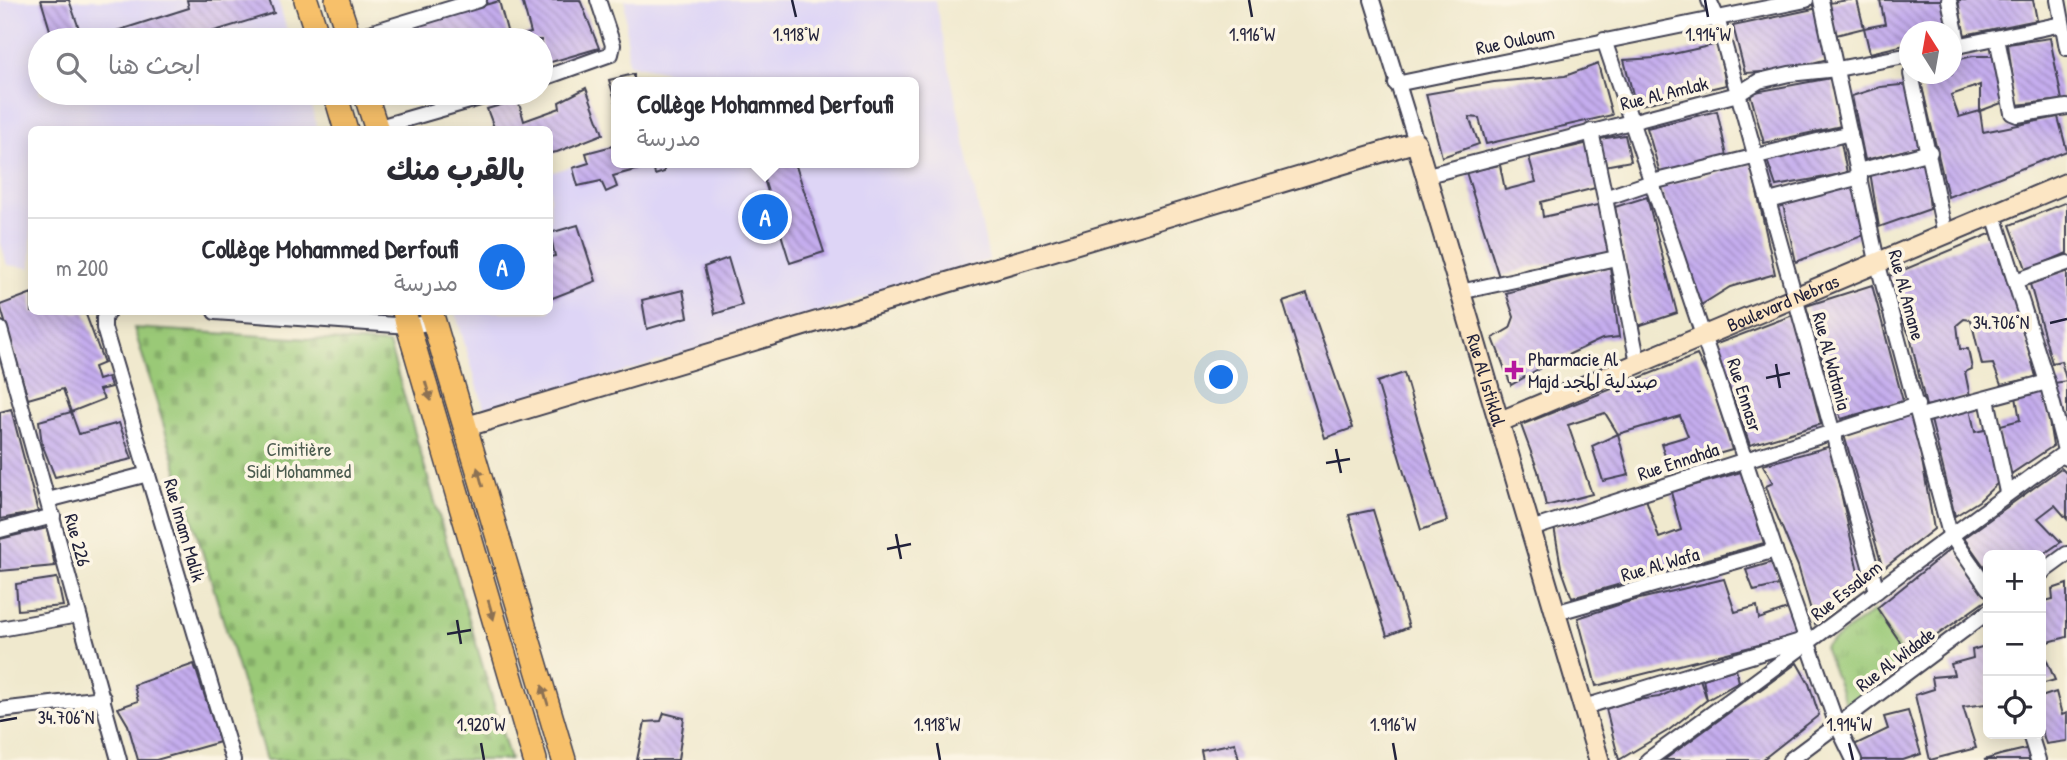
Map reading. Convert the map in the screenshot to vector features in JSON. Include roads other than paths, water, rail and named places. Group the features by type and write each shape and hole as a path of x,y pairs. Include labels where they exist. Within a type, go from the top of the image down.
{"main road":[{"path":"306,0 315,28"},
{"path":"337,0 346,28"},
{"path":"339,105 345,126"},
{"path":"369,105 375,126"},
{"path":"432,317 564,760"},
{"path":"406,319 536,760"}],"street":[{"path":"386,28 479,0"},
{"path":"553,75 611,54 613,45 598,0"},
{"name":"Rue Al Istiklal","path":"1372,0 1395,84 1428,175 1460,292 1599,760"},
{"name":"Rue Al Watania","path":"1709,0 1717,18 1756,155 1877,592"},
{"name":"Rue Ouloum","path":"1395,84 1806,0"},
{"name":"Rue Al Amane","path":"1821,0 1877,261 1950,534 1983,581"},
{"path":"1949,0 1952,21"},
{"path":"2058,0 2067,48"},
{"path":"1962,45 2062,24"},
{"path":"1997,38 2012,113 2017,115 2067,107"},
{"name":"Rue Ennasr","path":"1604,40 1775,550 1837,725 1854,760"},
{"name":"Rue Al Amlak","path":"1428,175 1738,94 1770,78 1814,69 1899,64"},
{"path":"1914,84 1945,234"},
{"path":"386,126 457,105"},
{"path":"1591,131 1638,363"},
{"path":"1605,198 1652,181 1850,133"},
{"path":"466,427 1416,142"},
{"path":"1769,201 1930,152"},
{"name":"Boulevard Nebras","path":"1499,422 2067,183"},
{"path":"1994,215 2047,382 2066,454"},
{"path":"1460,292 1616,258"},
{"path":"2015,281 2067,262"},
{"name":"Rue Imam Malik","path":"106,315 104,328 233,760"},
{"path":"297,315 406,319 432,317"},
{"name":"Rue 226","path":"0,329 119,760"},
{"name":"Rue Ennahda","path":"1531,529 1745,459 1919,411 1987,398 2047,382"},
{"path":"1987,398 2007,492"},
{"name":"Rue Essalem","path":"1648,760 1877,592 2007,492 2066,454"},
{"path":"48,500 148,474"},
{"path":"0,530 53,516"},
{"name":"Rue Al Wafa","path":"1555,613 1775,550"},
{"path":"2046,569 2067,554"},
{"name":"Rue Al Widade","path":"1790,760 1987,613"},
{"path":"0,629 78,615"},
{"path":"1584,707 1807,641"},
{"path":"0,710 103,698"},
{"path":"2032,739 2038,760"}],"place":[{"name":"Collège Mohammed Derfoufi","path":"765,217"},
{"name":"Pharmacie Al Majd صيدلية المجد","path":"1514,370"}],"park label":[{"name":"Cimitière Sidi Mohammed","path":"299,460"}]}
